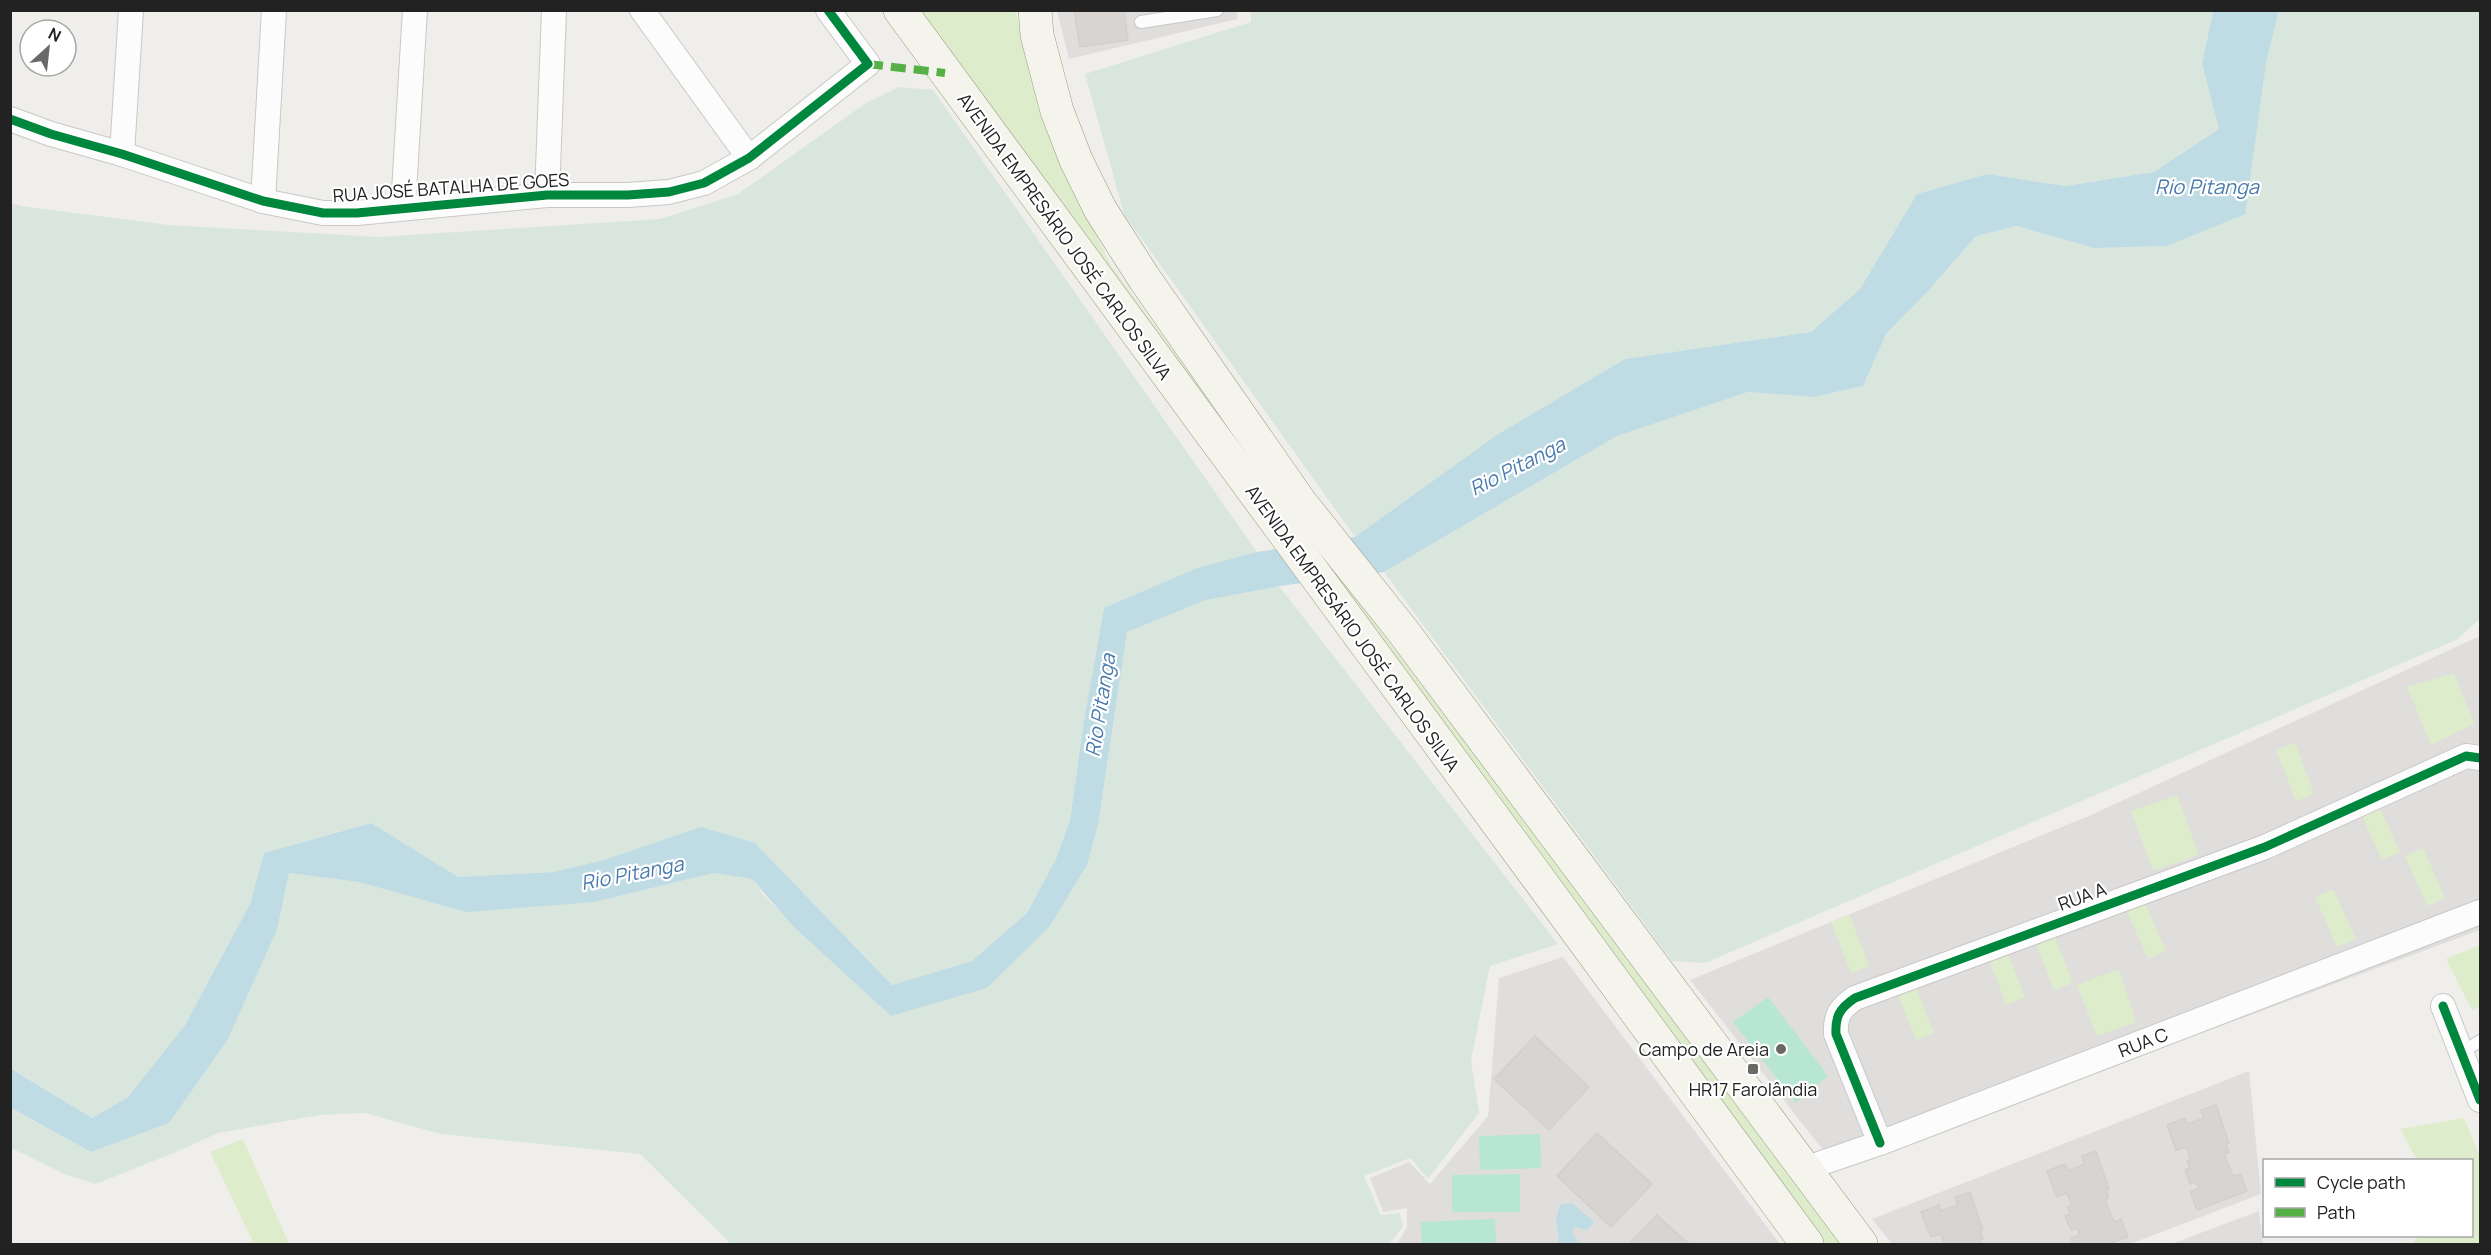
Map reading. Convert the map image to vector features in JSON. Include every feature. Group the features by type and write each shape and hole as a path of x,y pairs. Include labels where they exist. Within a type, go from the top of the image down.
{"main road":[{"name":"AVENIDA EMPRESÁRIO JOSÉ CARLOS SILVA","path":"900,10 1807,1245"},
{"path":"925,10 938,64"},
{"name":"AVENIDA EMPRESÁRIO JOSÉ CARLOS SILVA","path":"1030,19 1058,111 1076,160 1100,209 1144,278 1300,501 1402,630 1861,1245"}],"street":[{"path":"122,154 131,10"},
{"path":"263,201 274,10"},
{"path":"403,208 415,10"},
{"path":"547,195 554,10"},
{"path":"642,10 749,158"},
{"name":"RUA JOSÉ BATALHA DE GOES","path":"10,119 263,201 323,213 357,213 547,195 628,195 669,192 704,183 749,158 868,64 828,10"},
{"name":"RUA A","path":"1880,1143 1836,1034 1838,1015 1842,1007 1855,998 2265,846 2473,757"},
{"name":"RUA C","path":"1804,1169 1880,1143 2481,912"},
{"path":"2443,1006 2471,1046 2481,1100"}],"lane":[{"path":"1141,22 1218,10"}],"shaded area":[{"path":"1237,10 1237,19 1069,59 1057,11"},
{"path":"2213,10 2202,64 2219,129 2154,172 2065,186 1987,174 1917,194 1860,289 1811,332 1625,359 1355,537 1124,214 1085,74 1251,22 1251,11"},
{"path":"2279,11 2480,11 2480,619 2456,640 1705,963 1672,961 1384,572 1617,436 1748,392 1813,397 1863,386 1886,334 1929,290 1976,236 2017,226 2094,248 2167,246 2266,63"},
{"path":"899,87 933,90 1257,552 1197,568 1104,609 1084,721 1070,820 1056,859 1027,913 972,961 892,985 755,843 607,859 554,872 458,877 370,823 264,853 250,904 185,1025 128,1097 92,1118 11,1068 11,203 169,225 379,237 660,219 738,194 866,103"},
{"path":"1279,586 1558,944 1490,966 1471,1061 1479,1113 1428,1179 1410,1158 1364,1176 1381,1215 1400,1213 1403,1227 1389,1244 731,1244 640,1154 441,1134 365,1113 320,1115 218,1133 96,1184 67,1175 11,1148 10,1108 91,1152 169,1123 227,1041 277,930 289,873 359,882 594,902 714,873 752,879 765,897 891,1016 987,988 1087,865 1098,825 1127,632 1206,600"},
{"path":"2480,636 2480,930 1837,1168 1690,980 2091,815"},
{"path":"1563,957 1780,1244 1397,1244 1407,1227 1407,1208 1383,1212 1370,1178 1409,1162 1430,1184 1488,1116 1499,978"},
{"path":"2249,1071 2261,1194 2130,1244 1892,1244 1872,1219"},
{"path":"2259,1211 2263,1244 2171,1244"}],"green space":[{"path":"916,11 1015,11 1063,163 1110,264 1298,522 1845,1244 1825,1244 1291,525"},
{"path":"2454,673 2474,724 2431,745 2407,687"},
{"path":"2295,743 2314,794 2296,801 2276,750"},
{"path":"2177,795 2199,855 2153,871 2131,811"},
{"path":"2377,802 2400,852 2382,860 2359,810"},
{"path":"2423,848 2445,898 2427,906 2405,856"},
{"path":"2333,889 2356,939 2337,947 2315,897"},
{"path":"2144,901 2166,951 2148,959 2126,909"},
{"path":"1850,915 1869,966 1851,973 1831,922"},
{"path":"2053,932 2073,983 2054,990 2034,939"},
{"path":"2480,945 2480,1007 2472,1010 2446,959"},
{"path":"2005,947 2025,997 2006,1005 1987,954"},
{"path":"2119,969 2136,1022 2097,1036 2077,985"},
{"path":"1914,982 1934,1033 1916,1040 1896,989"},
{"name":"Campo de Areia","path":"1768,997 1828,1076 1796,1103 1733,1022"},
{"path":"2464,1118 2480,1156 2480,1244 2413,1244 2417,1237 2473,1237 2473,1159 2416,1159 2400,1129"},
{"path":"1540,1134 1541,1168 1480,1170 1479,1136"},
{"path":"243,1139 289,1244 254,1244 210,1152"},
{"path":"1520,1174 1520,1212 1452,1212 1452,1175"},
{"path":"1495,1219 1496,1244 1422,1244 1421,1222"}],"water":[{"name":"Rio Pitanga","path":"2213,11 2279,11 2266,63 2245,214 2167,246 2094,248 2017,226 1976,236 1929,290 1886,334 1863,386 1813,397 1748,392 1617,436 1384,572 1280,586 1206,600 1127,632 1098,825 1087,865 1049,927 987,988 891,1016 793,926 752,879 714,873 594,902 467,912 359,882 289,873 277,930 227,1041 169,1123 91,1152 11,1108 10,1068 92,1118 128,1097 185,1025 250,904 264,853 371,823 458,877 554,872 607,859 701,827 755,843 892,985 972,961 1027,913 1056,859 1070,820 1084,721 1104,608 1197,568 1257,552 1355,537 1497,435 1625,359 1811,332 1860,289 1917,194 1987,174 2065,186 2154,172 2219,129 2202,64"},
{"path":"1572,1203 1594,1222 1587,1230 1574,1227 1572,1234 1579,1242 1592,1244 1557,1244 1559,1240 1556,1221 1560,1205"}],"building":[{"path":"1074,10 1124,10 1128,40 1080,47"},
{"path":"1535,1036 1589,1087 1549,1130 1494,1079"},
{"path":"2216,1105 2229,1143 2226,1144 2229,1152 2224,1154 2233,1176 2240,1174 2247,1191 2197,1210 2190,1192 2199,1188 2196,1182 2190,1184 2185,1170 2190,1168 2187,1161 2191,1159 2186,1147 2176,1150 2167,1125 2185,1118 2187,1124 2204,1118 2201,1110"},
{"path":"1597,1133 1652,1184 1611,1227 1557,1176"},
{"path":"2096,1151 2109,1189 2106,1190 2109,1198 2105,1200 2114,1222 2121,1219 2128,1237 2107,1244 2073,1244 2071,1238 2080,1235 2077,1228 2071,1230 2065,1216 2070,1214 2067,1207 2072,1205 2067,1193 2057,1197 2047,1171 2065,1164 2068,1171 2084,1164 2082,1156"},
{"path":"1970,1192 1983,1230 1980,1231 1983,1239 1979,1240 1980,1244 1945,1244 1940,1234 1931,1237 1921,1212 1939,1205 1941,1211 1958,1205 1955,1197"},
{"path":"1657,1215 1689,1244 1629,1244"}],"marked path":[{"path":"868,64 945,73"}],"cycle path":[{"path":"10,119 263,201 323,213 357,213 547,195 628,195 669,192 704,183 749,158 868,64 828,10"},
{"path":"1880,1143 1836,1034 1836,1022 1840,1013 1855,998 2265,847 2466,756 2480,758"},
{"path":"2443,1006 2480,1100"}],"place":[{"name":"Campo de Areia","path":"1781,1049"},
{"name":"HR17 Farolândia","path":"1753,1069"}]}
